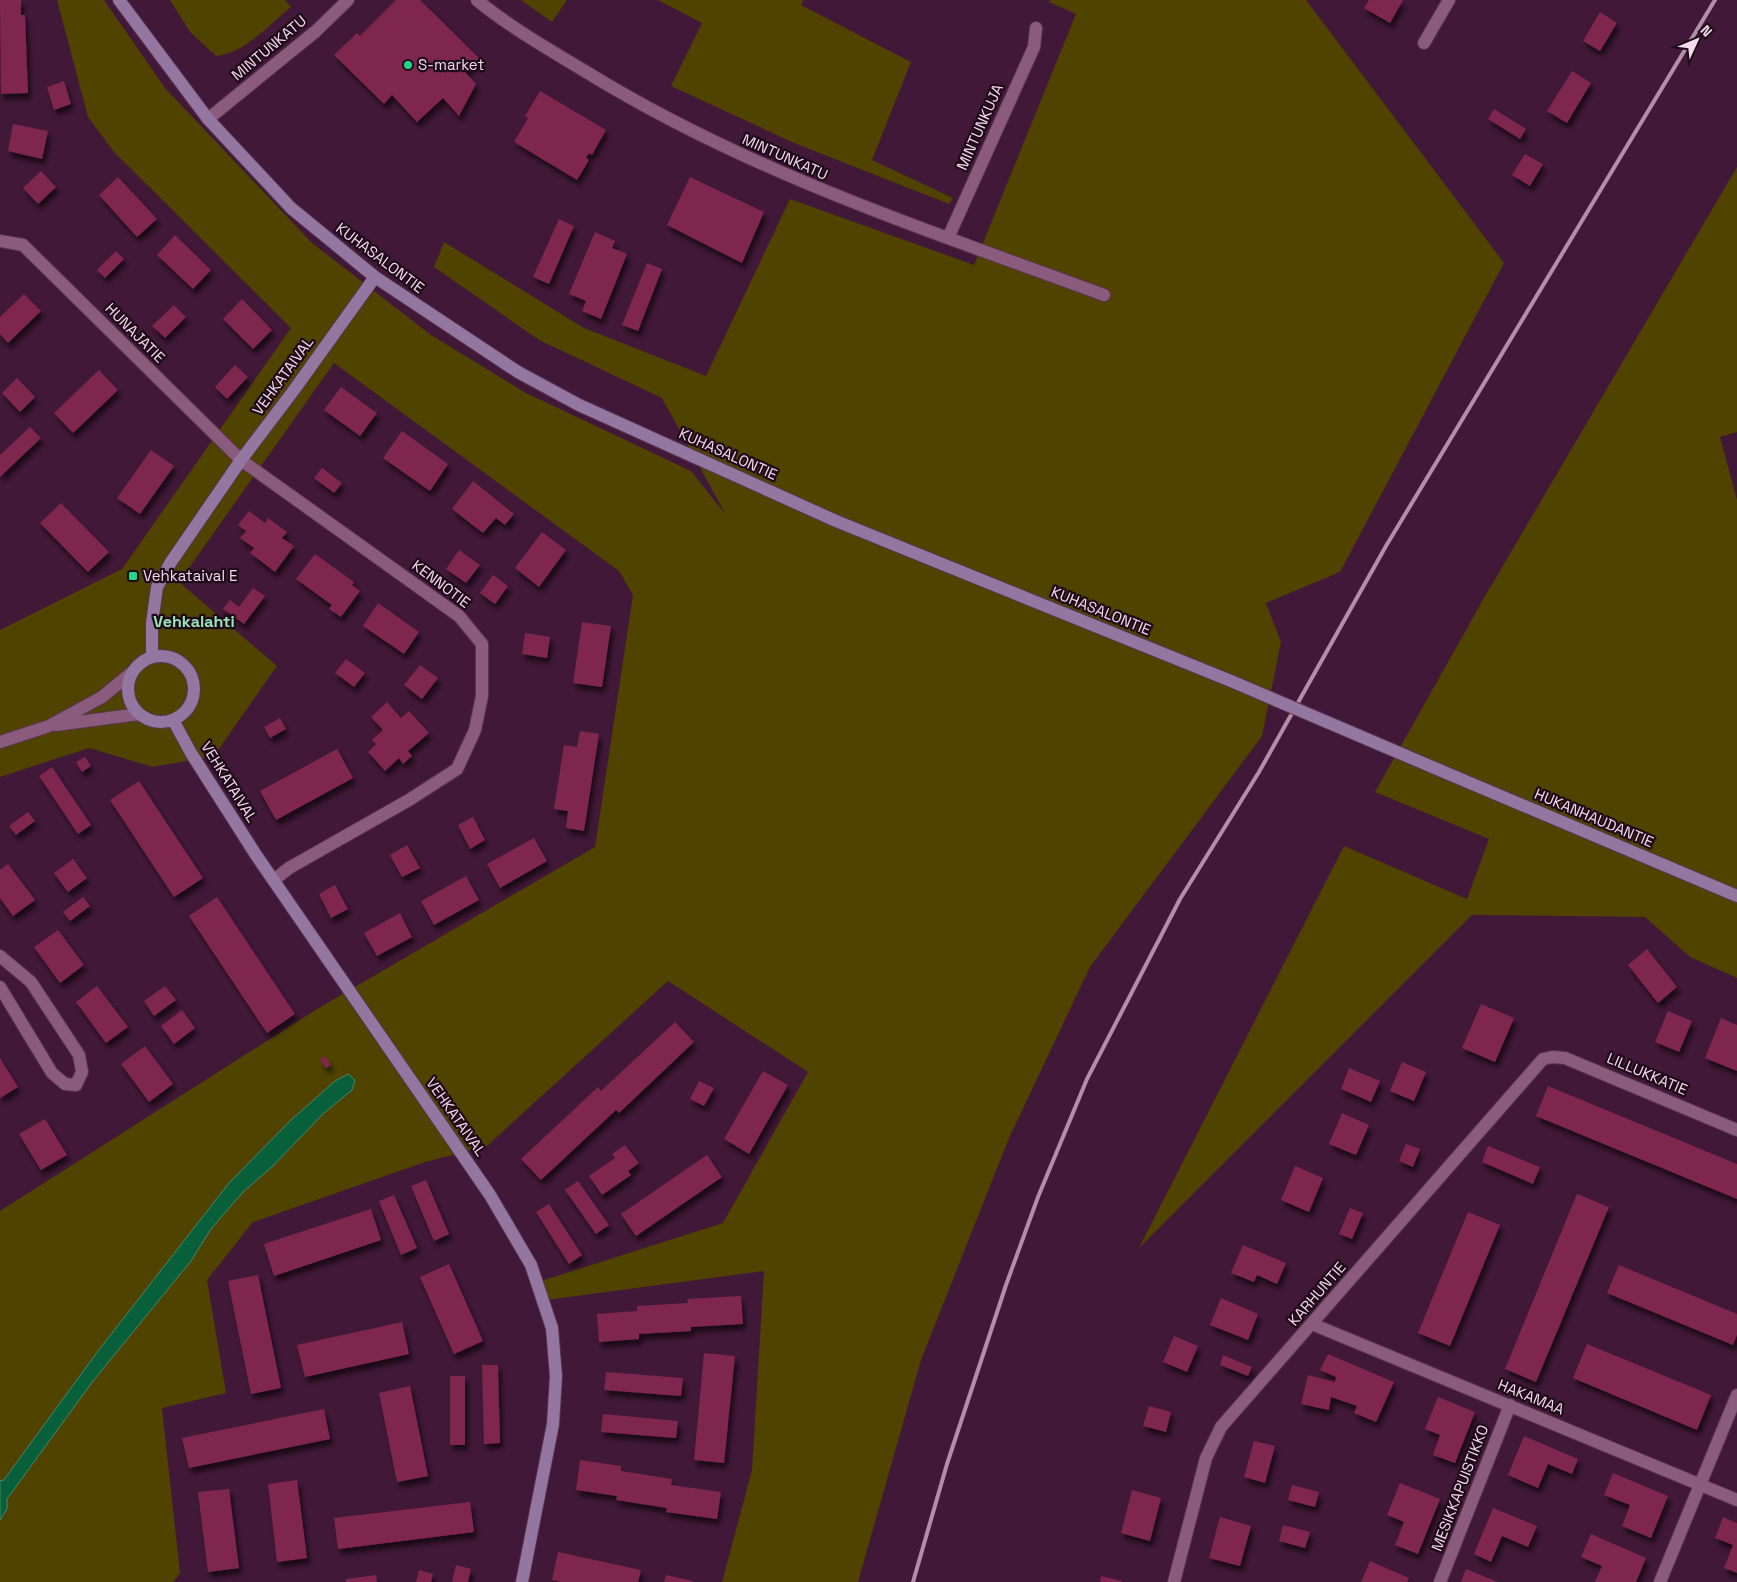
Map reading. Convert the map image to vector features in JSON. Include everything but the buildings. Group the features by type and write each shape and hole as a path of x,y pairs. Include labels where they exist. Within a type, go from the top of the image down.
{"main road":[{"name":"KUHASALONTIE","path":"119,0 208,119 292,208 374,277 518,372 579,405 836,521 1231,681 1438,769"},
{"name":"VEHKATAIVAL","path":"152,656 152,623 157,587 171,562 240,460 294,390 374,277"},
{"path":"165,655 177,659 187,667 193,678 194,691 191,703 184,714 172,720 161,722 149,720 139,714 130,702 127,688 130,674 139,663 152,656 165,655"},
{"name":"VEHKATAIVAL","path":"172,720 191,753 274,880 490,1195 531,1265 552,1328 556,1376 552,1424 522,1582"},
{"name":"HUKANHAUDANTIE","path":"1438,769 1737,896"}],"street":[{"name":"MINTUNKATU","path":"208,119 316,31 348,0"},
{"name":"MINTUNKATU","path":"477,0 563,58 681,127 830,194 1104,295"},
{"path":"1424,43 1449,0"},
{"name":"MINTUNKUJA","path":"948,238 1034,47 1036,28"},
{"name":"HUNAJATIE","path":"0,241 23,245 240,460"},
{"name":"KENNOTIE","path":"240,460 459,616 482,644 482,696 475,730 457,769 409,800 289,868 274,880"},
{"path":"49,726 102,697 130,674"},
{"path":"0,742 49,726 139,714"},
{"path":"0,956 31,982 79,1054 82,1072 76,1085 65,1084 52,1074 0,987"},
{"name":"LILLUKKATIE","path":"1543,1059 1552,1057 1565,1058 1737,1130"},
{"name":"KARHUNTIE","path":"1174,1582 1206,1458 1212,1442 1222,1427 1543,1059"},
{"name":"HAKAMAA","path":"1312,1324 1737,1500"},
{"path":"1660,1582 1737,1395"},
{"name":"MESIKKAPUISTIKKO","path":"1440,1582 1510,1406"}],"shaded area":[{"path":"57,0 104,0 165,88 312,243 431,335 526,393 691,471 726,515 662,398 539,340 434,267 444,242 584,328 706,376 790,199 974,265 1076,14 1049,2 1050,0 1306,0 1504,263 1340,572 1266,603 1281,642 1262,736 1090,967 1009,1138 921,1360 858,1582 722,1582 752,1470 764,1271 546,1300 541,1281 723,1223 808,1072 668,981 487,1146 425,1162 253,1222 207,1280 226,1393 162,1408 180,1573 173,1582 0,1582 0,1520 6,1509 7,1499 93,1381 191,1261 211,1229 243,1192 272,1167 323,1114 352,1090 335,1081 291,1120 229,1183 98,1351 3,1481 0,1480 0,1211 317,1009 595,847 633,595 619,571 334,363 179,582 277,666 214,756 153,767 89,748 0,777 0,630 122,569 291,328 114,152 88,117"},
{"path":"170,0 285,0 291,7 247,44 227,54 216,56 190,32"},
{"path":"521,0 567,0 552,22"},
{"path":"658,0 803,0 801,5 911,62 872,160 953,198 949,204 794,143 671,86 702,23"},
{"path":"1737,167 1737,432 1720,437 1737,500 1737,978 1690,957 1645,917 1472,915 1139,1248 1344,846 1467,899 1489,839 1375,792 1484,598"},
{"path":"348,1074 355,1080 352,1090 323,1114 272,1167 243,1192 211,1229 191,1261 93,1381 7,1499 7,1509 0,1520 0,1480 3,1481 98,1351 229,1183 291,1120 335,1081"}],"railway":[{"path":"913,1582 947,1464 1006,1285 1038,1197 1087,1079 1180,899 1259,772 1386,546 1715,0"}],"place":[{"name":"S-market","path":"408,65"},
{"name":"Vehkataival E","path":"133,576"}],"district":[{"name":"Vehkalahti","path":"194,621"}]}
